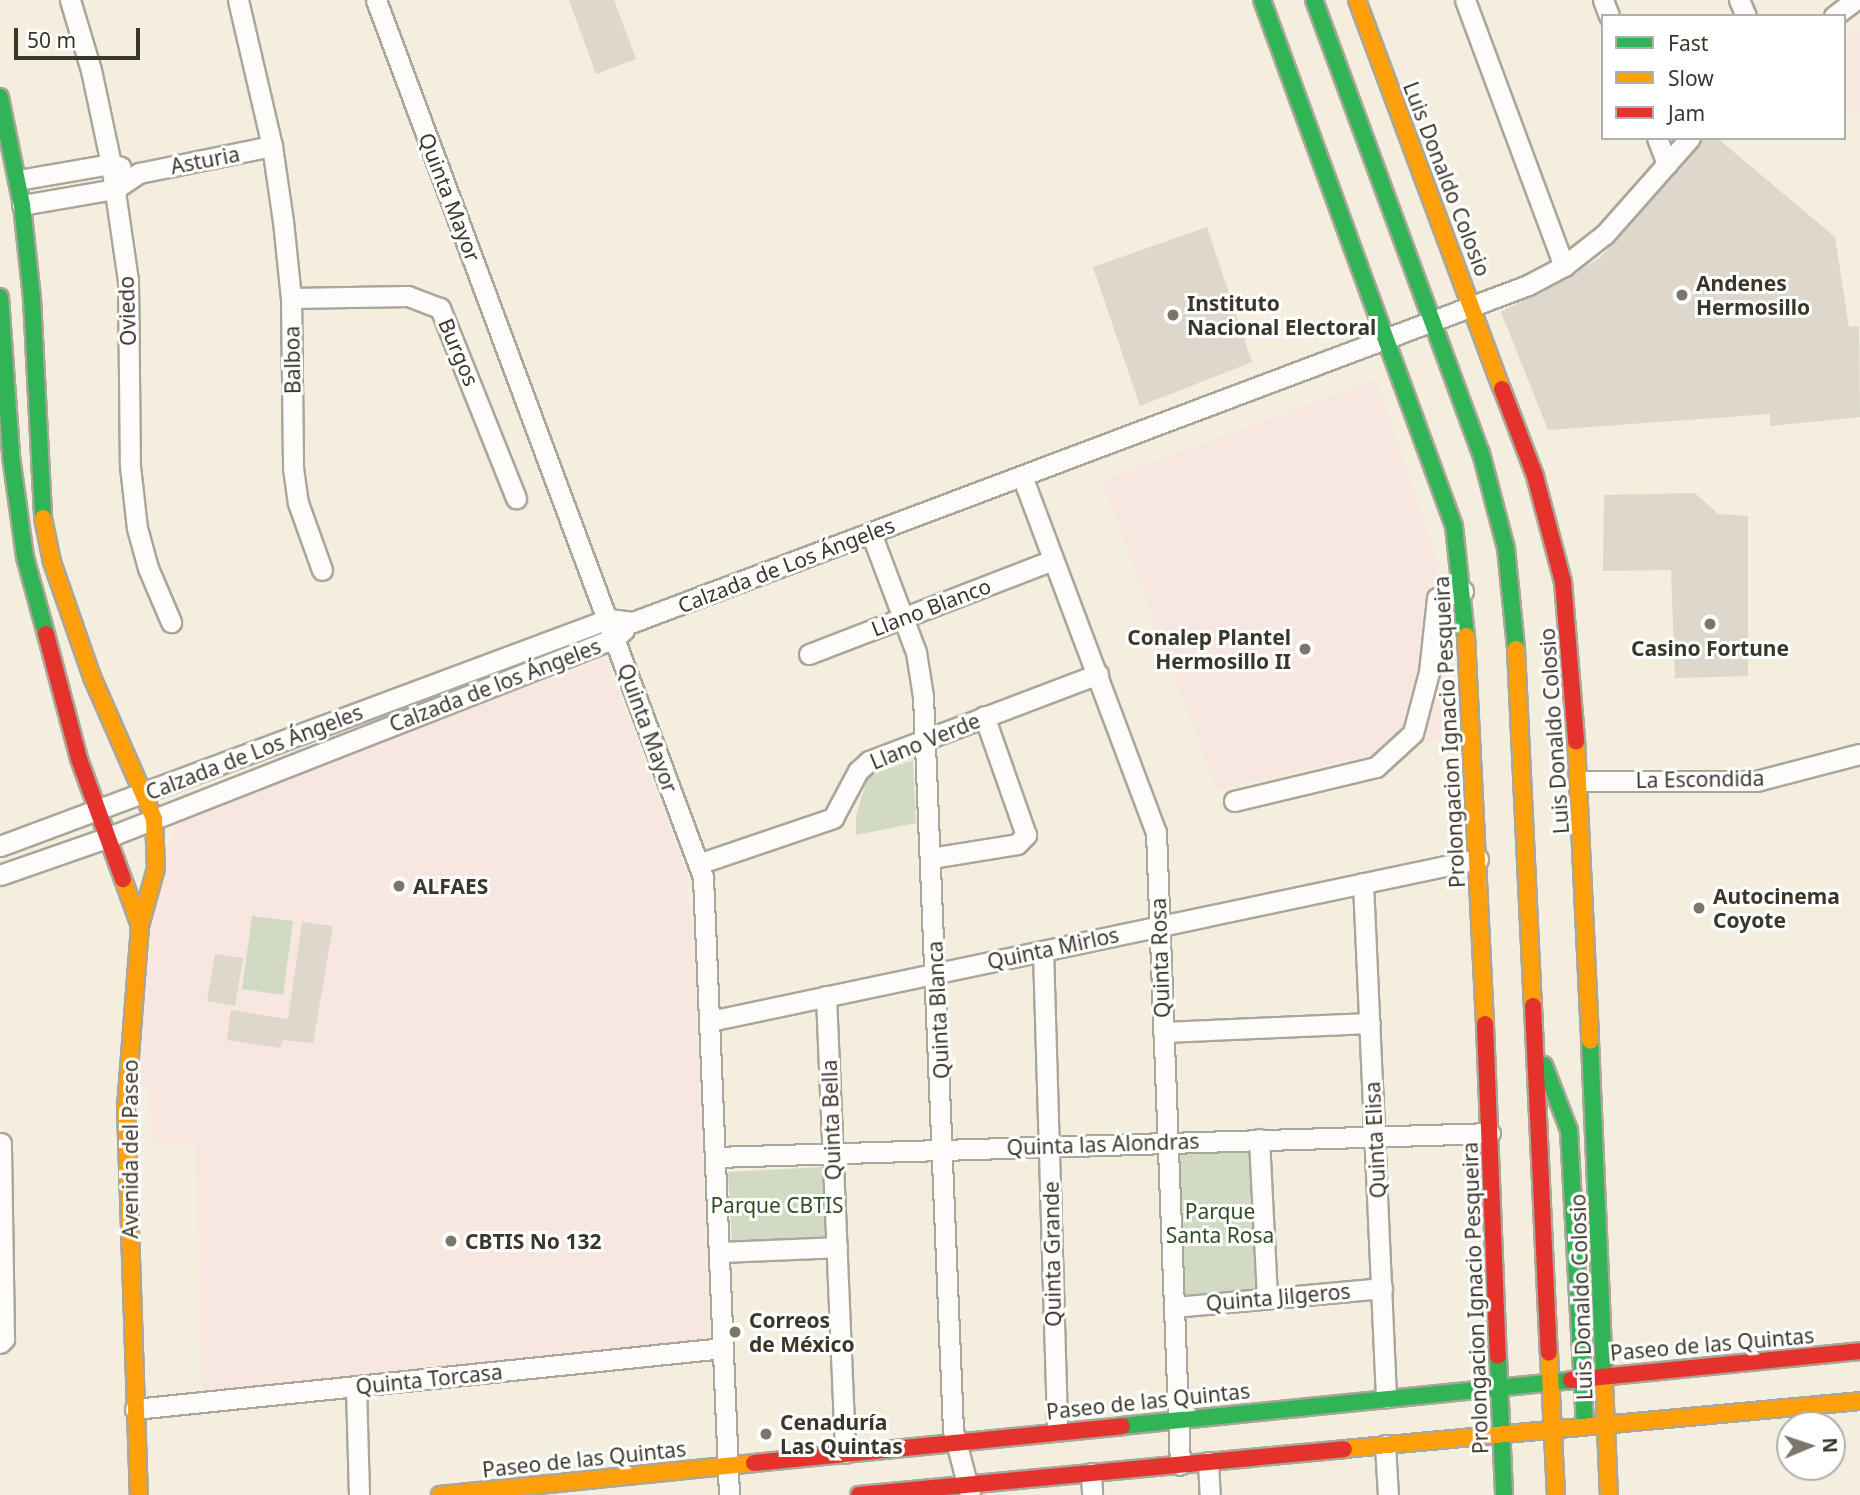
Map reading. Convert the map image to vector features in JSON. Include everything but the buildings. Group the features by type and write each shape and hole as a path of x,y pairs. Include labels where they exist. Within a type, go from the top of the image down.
{"main road":[{"name":"Prolongacion Ignacio Pesqueira","path":"1262,0 1445,493 1464,591 1478,859 1504,1495"},
{"name":"Luis Donaldo Colosio","path":"1314,0 1489,479 1506,548 1514,613 1556,1495"},
{"name":"Luis Donaldo Colosio","path":"1357,0 1473,307 1551,527 1570,634 1579,781 1609,1495"},
{"path":"1,102 22,205 33,334 40,501 52,562 92,677 145,793 154,819 156,868 140,926"},
{"name":"Avenida del Paseo","path":"0,297 11,456 25,557 97,811 140,926 126,1108 138,1495"},
{"path":"3,335 33,334"},
{"path":"1536,1048 1569,1129 1585,1426"},
{"name":"Paseo de las Quintas","path":"440,1495 1582,1377 1860,1351"},
{"path":"859,1495 969,1490 1091,1473 1860,1401"}],"street":[{"name":"Oviedo","path":"70,0 91,70 111,164 128,280 130,466 137,528 148,568 171,622"},
{"name":"Balboa","path":"238,0 272,146 291,298 293,468 306,534 322,570"},
{"name":"Quinta Mayor","path":"376,0 608,619 705,889 729,1495"},
{"path":"1465,0 1564,266"},
{"path":"1837,14 1855,0"},
{"path":"1658,140 1667,164"},
{"name":"Calzada de Los Ángeles","path":"97,811 608,619 633,622 1473,307 1564,266 1605,234 1688,140"},
{"name":"Asturia","path":"22,205 115,189 139,173 272,146"},
{"name":"Asturia","path":"18,180 111,164 139,173"},
{"name":"Burgos","path":"291,298 408,296 440,308 516,498"},
{"name":"Quinta Rosa","path":"1022,476 1153,819 1180,1465"},
{"name":"Quinta Blanca","path":"871,533 916,652 926,737 956,1442 969,1490"},
{"name":"Llano Blanco","path":"809,654 1053,560"},
{"path":"1234,801 1376,767 1413,733 1429,672 1437,598 1464,591"},
{"name":"Calzada de los Ángeles","path":"0,875 106,838 615,639 633,622"},
{"name":"Llano Verde","path":"698,864 833,818 863,765 926,737 1098,674"},
{"path":"931,858 1017,844 1026,835 984,716"},
{"name":"La Escondida","path":"1579,781 1756,781 1860,754"},
{"path":"0,846 97,811"},
{"name":"Quinta Mirlos","path":"710,1021 1478,859"},
{"name":"Quinta Elisa","path":"1363,883 1387,1397"},
{"name":"Quinta Grande","path":"1043,951 1056,1432"},
{"name":"Quinta Bella","path":"826,996 845,1453"},
{"path":"1163,1032 1370,1023"},
{"name":"Quinta las Alondras","path":"715,1157 1490,1132"},
{"path":"1259,1139 1267,1298"},
{"path":"0,1343 4,1339 1,1143"},
{"path":"719,1252 837,1247"},
{"name":"Quinta Jilgeros","path":"1174,1307 1381,1288"},
{"name":"Quinta Torcasa","path":"135,1409 723,1348"},
{"path":"356,1387 359,1495"},
{"path":"1385,1445 1388,1495"},
{"path":"1208,1462 1210,1495"},
{"path":"1091,1473 1092,1495"}],"shaded area":[{"path":"1860,29 1860,110 1846,112 1846,40"},
{"name":"Conalep Plantel Hermosillo II","path":"1376,379 1438,562 1452,737 1216,789 1102,481"},
{"path":"605,658 686,872 695,967 708,1336 700,1341 202,1391 195,1142 151,1145 148,1084 136,1085 153,916 174,828 189,815"}],"green space":[{"path":"913,760 916,823 856,835 856,816 868,776"},
{"path":"252,916 293,921 283,995 242,989"},
{"name":"Parque Santa Rosa","path":"1255,1151 1261,1292 1185,1295 1178,1155"},
{"name":"Parque CBTIS","path":"822,1167 826,1238 732,1242 728,1172"}],"traffic: fast":[{"path":"1262,0 1454,526 1466,636"},
{"path":"1314,0 1481,453 1506,548 1516,649"},
{"path":"0,97 22,205 32,298 43,518"},
{"path":"0,297 11,456 25,557 46,634"},
{"path":"1590,1041 1604,1382"},
{"path":"1544,1065 1569,1130 1585,1426"},
{"path":"1498,1356 1504,1495"},
{"path":"1122,1426 1571,1380"}],"traffic: slow":[{"path":"1357,0 1502,389"},
{"path":"43,518 52,562 92,677 154,819 156,868 140,926"},
{"path":"1466,636 1485,1024"},
{"path":"1516,649 1533,1006"},
{"path":"1576,741 1590,1041"},
{"path":"123,879 140,926 126,1108 139,1495"},
{"path":"1549,1353 1556,1495"},
{"path":"1604,1382 1609,1495"},
{"path":"1344,1449 1860,1401"},
{"path":"440,1495 754,1463"}],"traffic: jam":[{"path":"1502,389 1535,476 1563,582 1576,741"},
{"path":"46,634 79,759 123,879"},
{"path":"1533,1006 1549,1353"},
{"path":"1485,1024 1498,1356"},
{"path":"1571,1380 1860,1351"},
{"path":"754,1463 1122,1426"},
{"path":"859,1495 1344,1449"}],"place":[{"name":"Andenes Hermosillo","path":"1682,295"},
{"name":"Instituto Nacional Electoral","path":"1173,315"},
{"name":"Casino Fortune","path":"1710,624"},
{"name":"Conalep Plantel Hermosillo II","path":"1305,649"},
{"name":"ALFAES","path":"399,886"},
{"name":"Autocinema Coyote","path":"1699,908"},
{"name":"CBTIS No 132","path":"451,1241"},
{"name":"Correos de México","path":"735,1332"},
{"name":"Cenaduría Las Quintas","path":"766,1434"}]}
